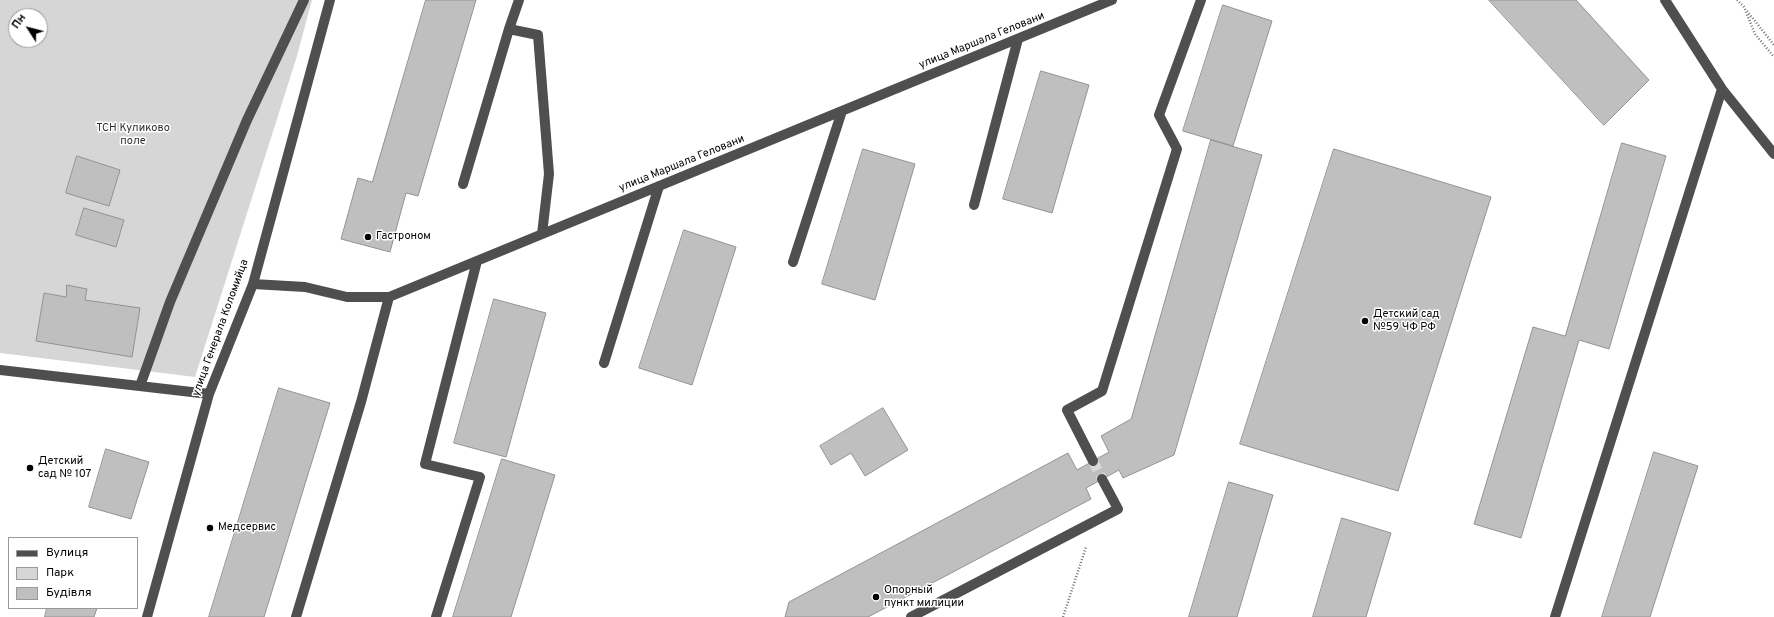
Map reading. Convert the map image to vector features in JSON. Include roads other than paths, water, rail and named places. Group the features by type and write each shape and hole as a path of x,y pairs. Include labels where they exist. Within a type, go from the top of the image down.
{"street":[{"path":"140,386 170,302 247,120 304,0"},
{"name":"улица Генерала Коломийца","path":"147,617 209,394 253,284 330,0"},
{"path":"463,184 518,0"},
{"name":"улица Маршала Геловани","path":"253,284 304,287 347,297 389,297 1112,0"},
{"path":"1093,461 1067,410 1102,391 1177,149 1159,115 1201,0"},
{"path":"1665,0 1722,90 1774,154"},
{"path":"509,29 538,35 549,174 542,234"},
{"path":"974,205 1018,39"},
{"path":"1555,617 1722,90"},
{"path":"793,262 842,111"},
{"path":"604,363 659,186"},
{"path":"436,617 480,477 425,464 477,261"},
{"path":"296,617 361,402 389,297"},
{"path":"0,370 209,394"},
{"path":"911,617 1118,509 1102,479"}],"tunnel":[{"path":"1093,461 1102,479"}],"place":[{"name":"Гастроном","path":"368,237"},
{"name":"Детский сад №59 ЧФ РФ","path":"1365,321"},
{"name":"Детский сад № 107","path":"30,468"},
{"name":"Медсервис","path":"210,528"},
{"name":"Опорный пункт милиции","path":"876,597"}],"park label":[{"name":"ТСН Куликово поле","path":"133,135"}]}
